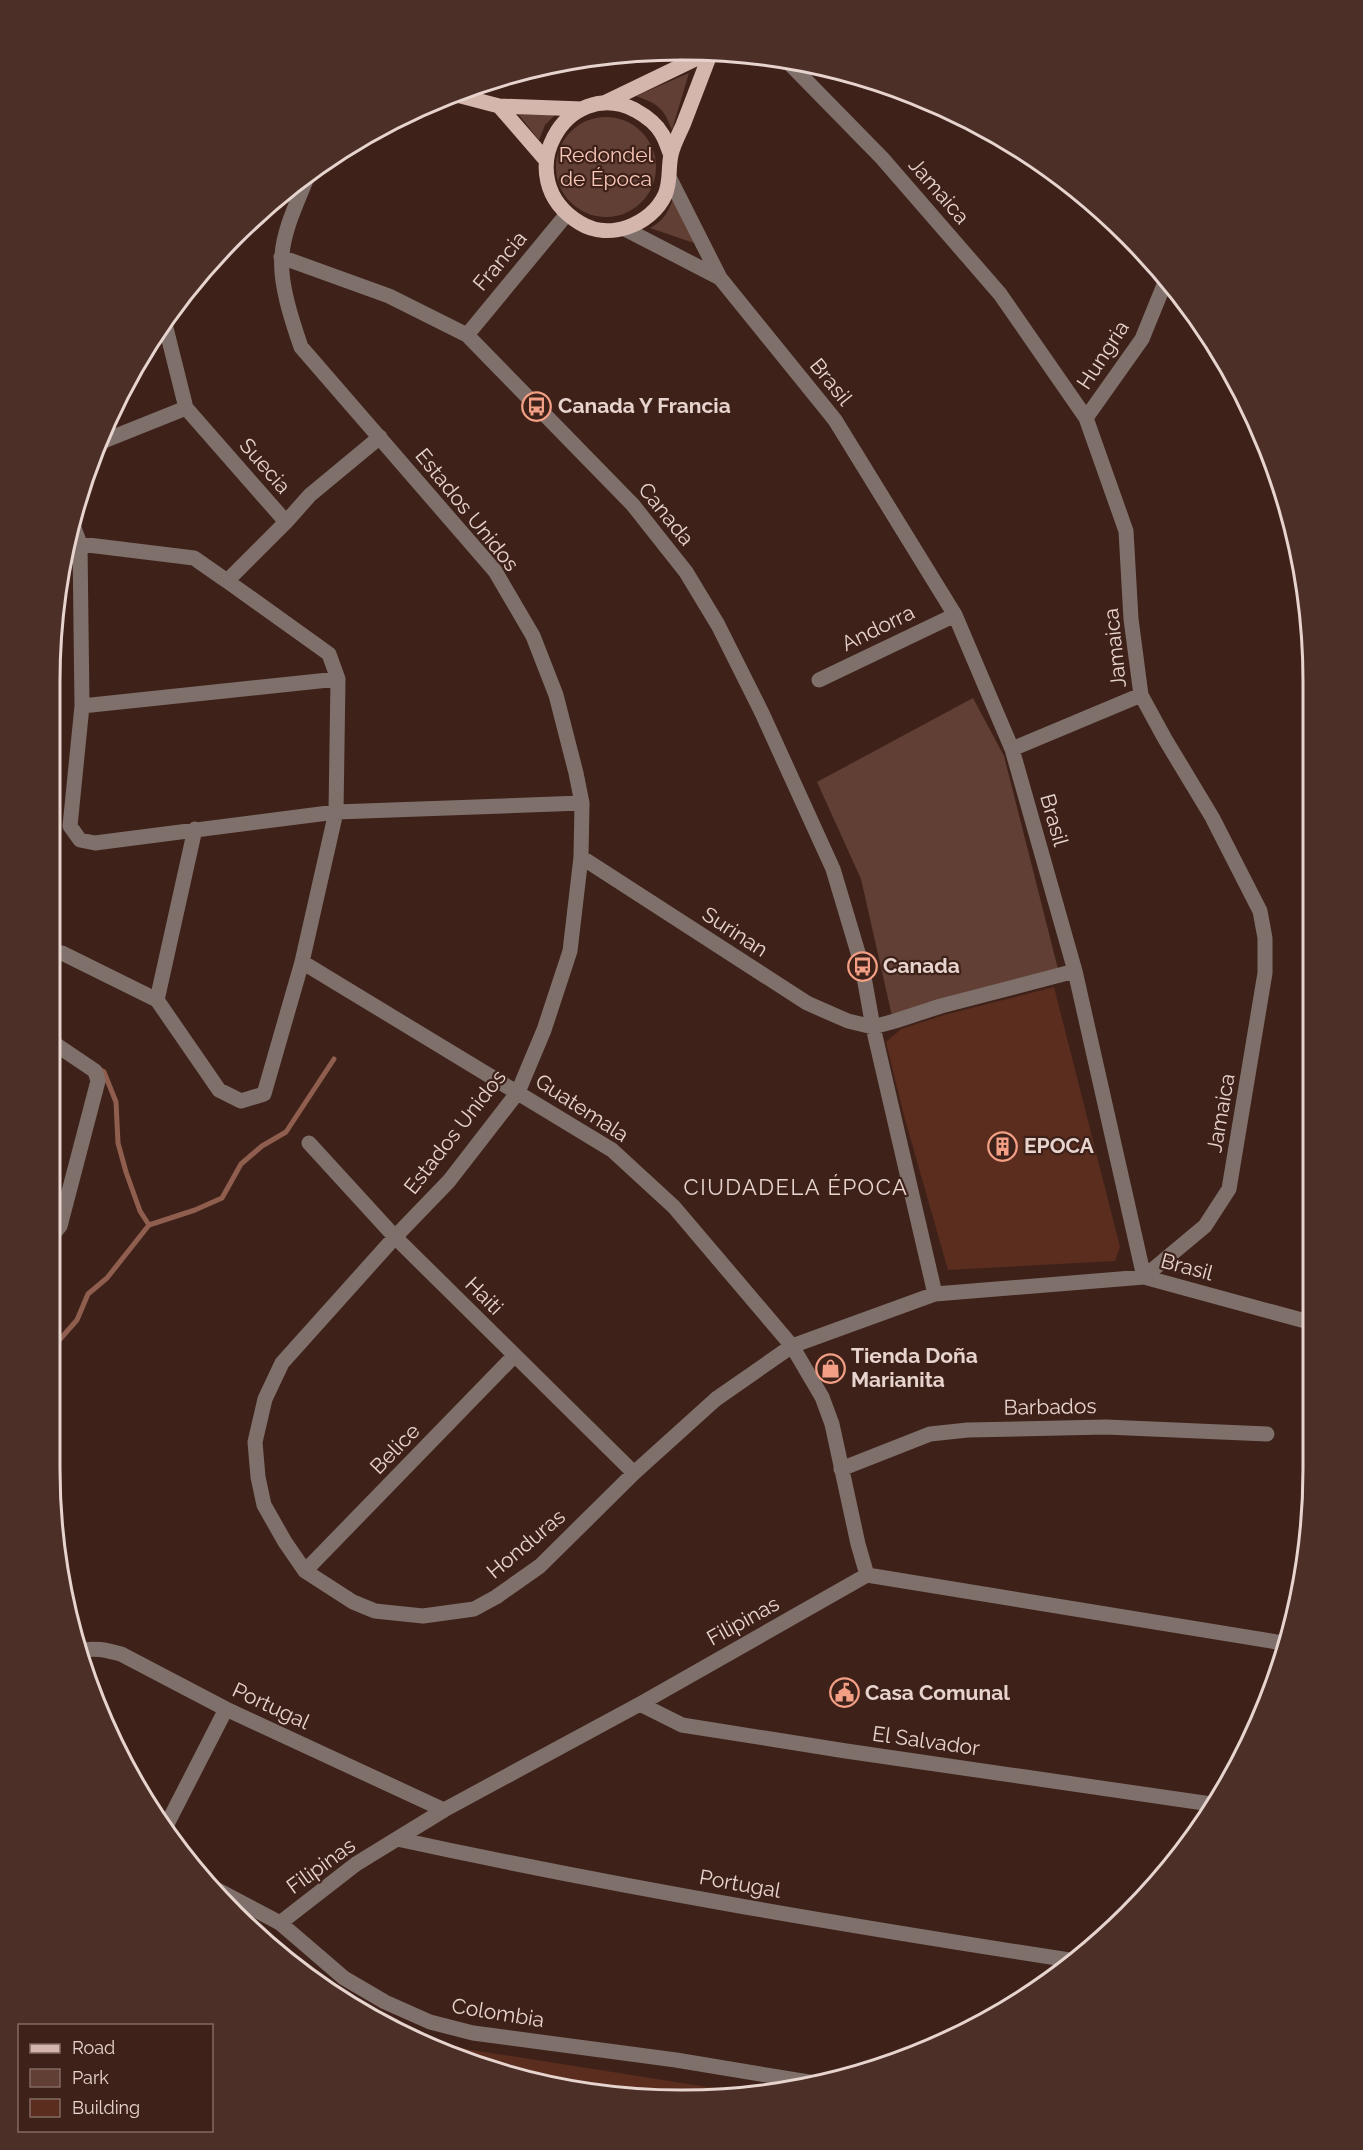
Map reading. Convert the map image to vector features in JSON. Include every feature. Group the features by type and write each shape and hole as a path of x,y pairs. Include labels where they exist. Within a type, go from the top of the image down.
{"main road":[{"path":"468,98 499,106 582,109 604,103 694,60"},
{"path":"670,155 708,61"},
{"path":"582,109 565,121 552,138 545,159 546,180 553,199 566,215 584,226 604,231 625,229 641,222 655,210 665,196 670,179 670,155 662,134 647,117 627,106 604,103"},
{"path":"499,106 545,159"}],"street":[{"name":"Jamaica","path":"797,71 882,158 1000,294 1086,418 1126,531 1131,619 1141,695 1212,817 1260,911 1265,938 1265,973 1229,1189 1205,1226 1144,1277"},
{"name":"Brasil","path":"670,179 720,278 835,420 955,615 1012,749 1075,971 1144,1277 1303,1320"},
{"name":"Estados Unidos","path":"255,1442 265,1399 282,1363 395,1236 449,1181 518,1092 544,1030 570,951 581,857 582,803 556,695 533,636 495,571 301,347 287,304 281,256 288,225 303,188"},
{"name":"Francia","path":"467,335 566,215"},
{"name":"Brasil","path":"625,229 720,278"},
{"name":"Canada","path":"281,256 389,296 467,335 633,505 686,572 718,625 833,868 862,966 873,1027 935,1294"},
{"name":"Hungria","path":"1086,418 1142,339 1163,288"},
{"name":"Suecia","path":"167,333 186,408 286,522 310,495 380,437"},
{"path":"109,439 186,408"},
{"path":"227,581 286,522"},
{"path":"60,954 157,1000 219,1090 241,1101 264,1094 302,962 336,812 339,679 329,654 194,558 75,546"},
{"path":"75,547 82,706 70,826 80,840 95,843 336,812 582,803"},
{"name":"Andorra","path":"819,680 955,615"},
{"path":"82,706 339,679"},
{"path":"1012,749 1141,695"},
{"path":"157,1000 195,829"},
{"name":"Surinan","path":"581,857 807,1003 848,1021 873,1027"},
{"name":"Guatemala","path":"302,962 612,1149 674,1207 792,1346 822,1397 832,1424 867,1575"},
{"path":"873,1027 941,1006 1075,971"},
{"path":"60,1047 94,1071 98,1081 60,1226"},
{"name":"Haiti","path":"309,1143 395,1236 634,1473"},
{"name":"Honduras","path":"255,1442 258,1477 264,1505 305,1571 353,1602 375,1611 423,1616 474,1609 540,1566 634,1473 716,1399 792,1346 935,1294 1144,1277"},
{"name":"Belice","path":"305,1571 514,1356"},
{"name":"Barbados","path":"841,1469 930,1434 968,1430 1106,1427 1267,1434"},
{"path":"867,1575 1278,1642"},
{"name":"Filipinas","path":"280,1923 356,1864 444,1810 640,1704 867,1575"},
{"name":"Portugal","path":"87,1649 105,1649 121,1654 226,1709 444,1810"},
{"name":"El Salvador","path":"640,1704 682,1725 857,1753 1205,1803"},
{"path":"169,1820 226,1709"},
{"name":"Portugal","path":"397,1839 508,1863 870,1929 1064,1959"},
{"name":"Colombia","path":"233,1898 280,1923 344,1978 385,2002 430,2022 473,2032 676,2060 794,2080"}],"green space":[{"path":"689,73 672,130 659,107 636,96"},
{"path":"515,110 555,115 545,125 539,140"},
{"name":"Redondel de Época","path":"606,117 625,120 642,131 653,148 656,167 653,186 642,203 625,214 606,217 587,214 570,203 559,186 556,167 559,148 570,131 587,120"},
{"path":"674,197 694,243 650,228 665,216"},
{"path":"973,698 1004,756 1058,969 892,1016 861,879 817,782"}],"building":[{"name":"EPOCA","path":"1054,987 1120,1247 1115,1261 948,1270 903,1112 886,1042 901,1029 944,1015"},
{"path":"456,2047 720,2089 641,2089 600,2085 521,2069"}],"waterway":[{"path":"149,1225 195,1210 222,1198 241,1164 262,1146 286,1132 334,1059"},
{"path":"60,1339 77,1320 88,1294 107,1278 149,1225 140,1211 118,1143 116,1102 104,1072 99,1069"}],"place":[{"name":"Canada Y Francia","path":"537,406"},
{"name":"Canada","path":"862,966"},
{"name":"EPOCA","path":"1003,1146"},
{"name":"Tienda Doña Marianita","path":"830,1368"},
{"name":"Casa Comunal","path":"844,1693"}],"district":[{"name":"CIUDADELA ÉPOCA","path":"796,1187"}]}
